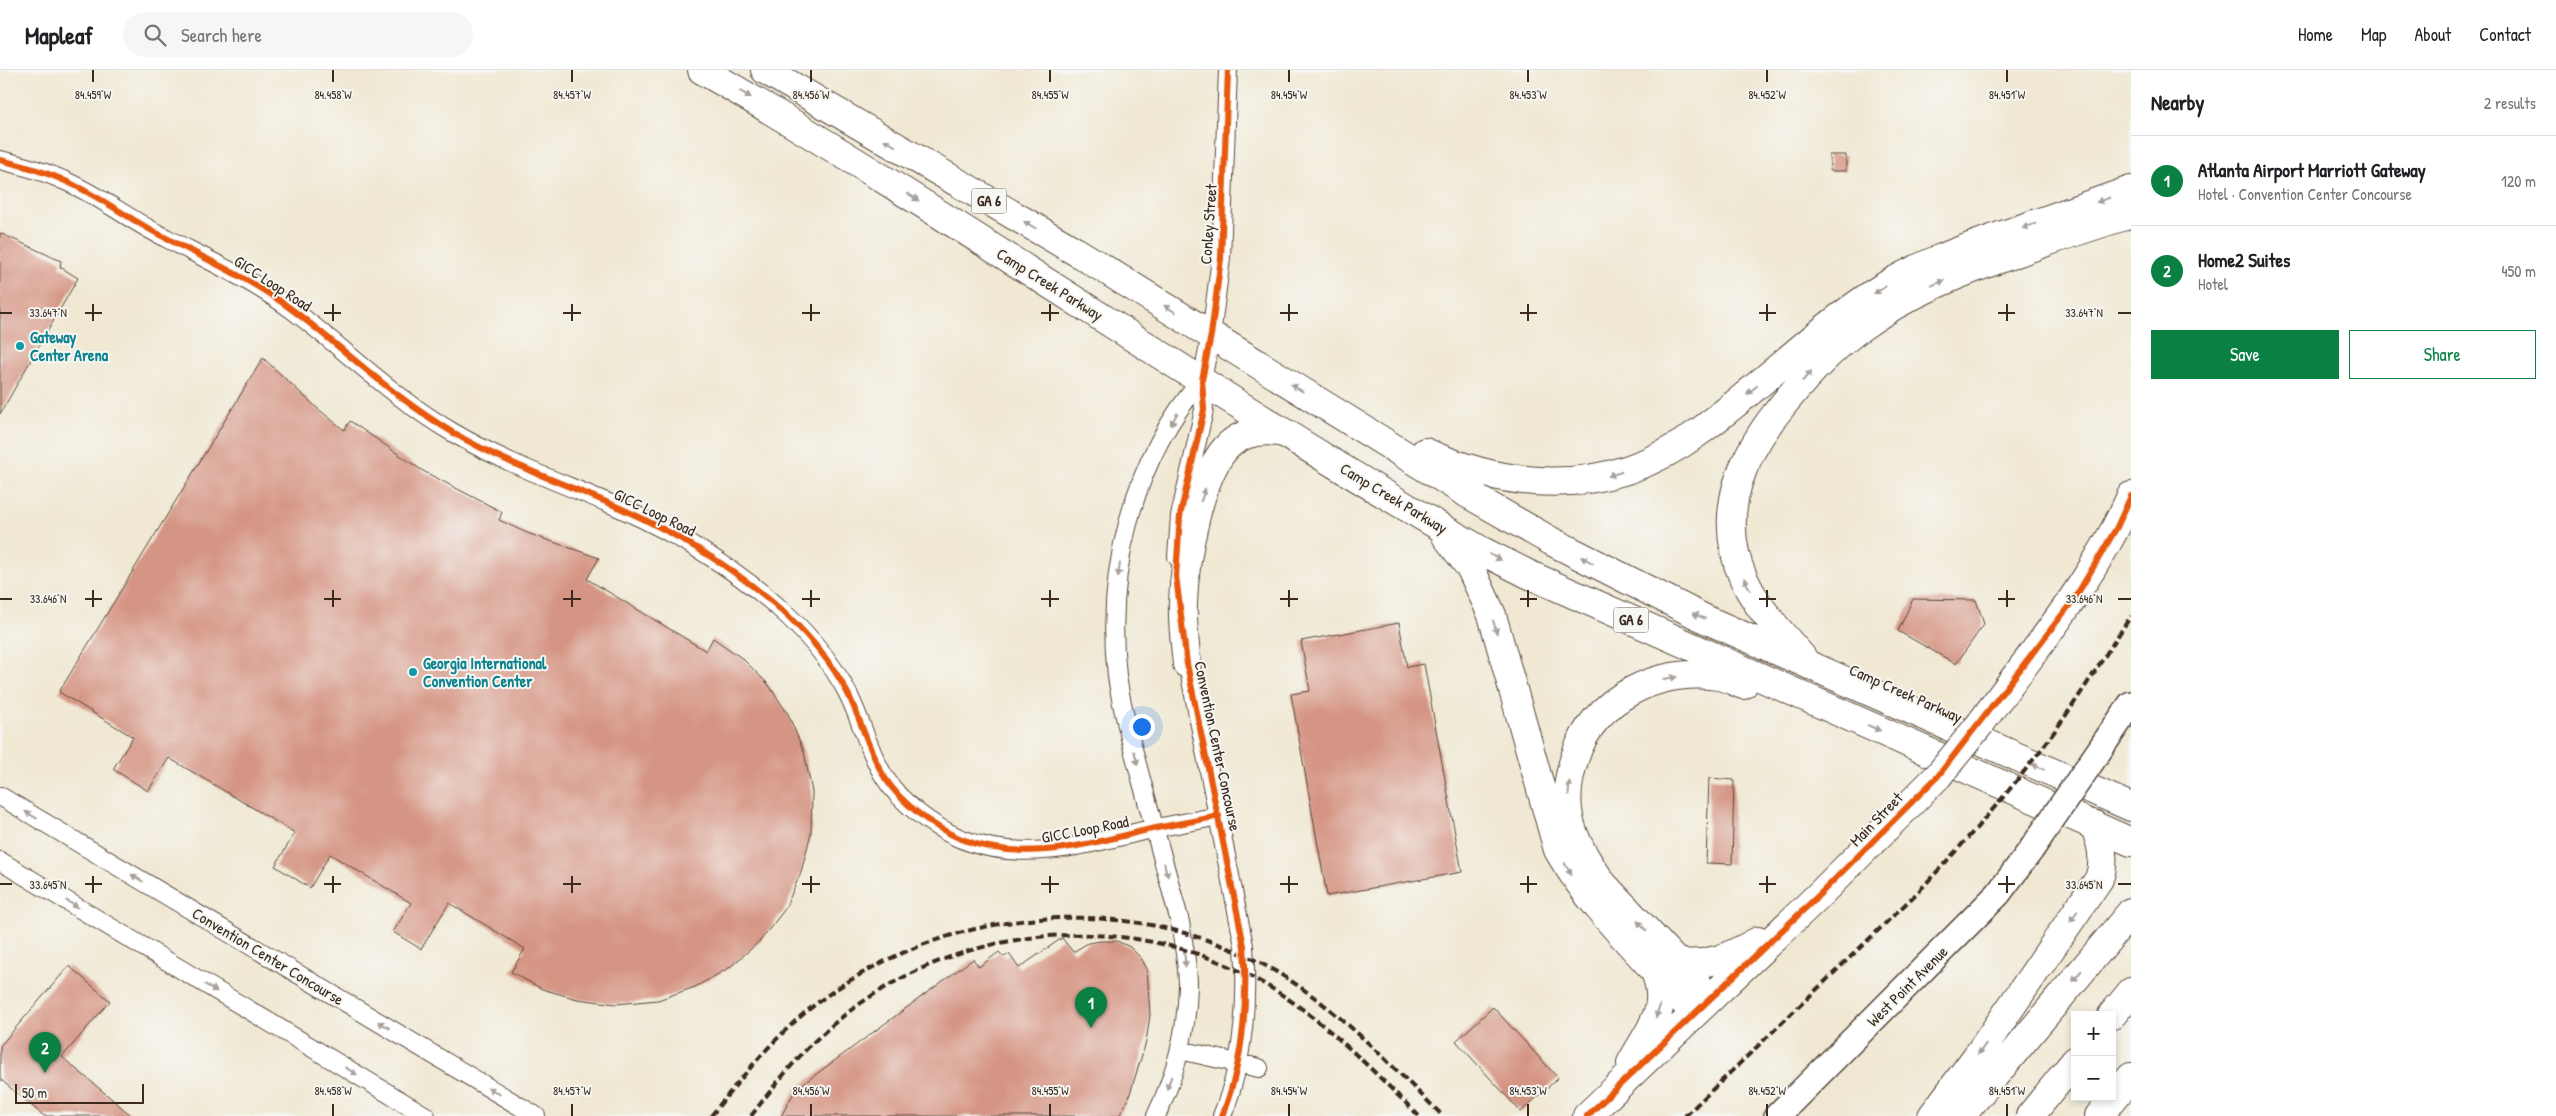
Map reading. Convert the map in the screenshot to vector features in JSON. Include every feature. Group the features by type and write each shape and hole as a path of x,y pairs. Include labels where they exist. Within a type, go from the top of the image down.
{"main road":[{"name":"Camp Creek Parkway","path":"702,70 883,178 1202,380 1437,525 1528,574 2131,842"},
{"name":"Camp Creek Parkway","path":"765,70 1080,254 1494,509 1594,564 1670,602 2131,807"},
{"path":"1338,414 1442,460 1510,480 1541,483 1574,482 1608,477 1640,466 1698,433 1850,310 1914,270 1986,241 2131,190"},
{"path":"1808,664 1767,617 1753,596 1735,555 1731,531 1731,509 1736,486 1747,457 1765,428 1790,396 1832,351 1860,328 1892,307 1923,290 1961,273 2123,218"},
{"path":"1187,664 1182,604 1184,576 1195,522 1212,473 1225,450 1245,435 1272,430 1290,434"},
{"name":"Main Street","path":"1587,1116 1795,917 1938,776 1981,723 2075,598 2105,548 2131,496"},
{"path":"1437,525 1471,569 1492,615 1558,850 1572,876 1590,898 1663,963 1698,964 1712,962 1742,950 1795,917"},
{"path":"1702,1006 1663,963 1603,884 1579,847 1569,815 1568,799 1572,766 1585,733 1598,716 1621,697 1636,688 1672,677 1720,676 1794,703 1829,709"},
{"path":"1932,1116 1988,1041 2099,879 2102,868 2102,849 2093,824"},
{"path":"1961,1116 2131,912"},
{"path":"1617,1088 1660,1009 1662,995 1658,979 1663,963"},
{"path":"2115,1011 2131,992"},
{"path":"2030,1116 2071,1066"},
{"path":"2099,1116 2131,1077"}],"street":[{"name":"Conley Street","path":"1202,380 1211,335 1223,224 1228,70"},
{"name":"GICC Loop Road","path":"0,160 29,167 64,180 130,219 240,275 294,311 374,378 447,430 489,454 530,473 617,507 654,525 727,567 786,615 810,639 830,664 845,689 885,778 914,808 956,836 981,846 1009,851 1040,852 1070,848 1155,828 1219,816"},
{"name":"Convention Center Concourse","path":"1202,380 1204,410 1180,516 1177,545 1178,605 1187,664 1244,946 1247,985 1245,1024 1238,1063 1222,1116"},
{"path":"1156,1116 1171,1082 1180,1050 1188,986 1180,922 1122,709 1115,643 1118,574 1124,538 1134,502 1146,470 1184,400 1202,380"},
{"name":"West Point Avenue","path":"1777,1116 1998,894 2031,850 2131,704"},
{"name":"Convention Center Concourse","path":"0,796 536,1116"},
{"path":"0,862 426,1116"},
{"path":"1180,1050 1259,1068"}],"building":[{"path":"1829,155 1846,155 1846,171 1830,171"},
{"name":"Gateway Center Arena","path":"0,233 61,261 60,267 78,278 0,414"},
{"name":"Georgia International Convention Center","path":"263,358 344,430 350,421 423,471 502,512 499,520 527,533 599,558 587,579 706,651 713,638 743,659 768,684 788,714 804,752 812,792 811,833 801,872 785,909 760,941 729,968 695,987 658,1000 616,1004 577,999 542,989 511,972 525,949 449,903 421,949 393,932 411,903 330,854 310,888 275,866 295,833 169,758 148,791 113,769 133,737 59,692"},
{"path":"1913,599 1976,600 1984,624 1956,664 1898,631"},
{"path":"1399,623 1407,667 1424,664 1462,872 1327,896 1291,694 1310,691 1301,641"},
{"path":"1709,778 1734,780 1732,864 1706,863"},
{"path":"1062,938 1073,952 1088,943 1117,941 1130,947 1141,958 1147,969 1150,1015 1146,1042 1128,1100 1119,1116 781,1116 796,1089 973,959 979,967 999,952 1004,957 1009,954 1019,968"},
{"path":"69,966 110,1001 62,1057 132,1116 44,1116 0,1079 0,1046"},
{"path":"1493,1007 1558,1078 1521,1112 1456,1041"}],"railway":[{"path":"1685,1116 1918,892 1965,840 2026,770 2052,735 2131,616"},
{"path":"711,1116 749,1069 805,1012 871,968 925,944 982,928 1040,919 1099,919 1157,926 1214,942 1268,967 1293,982 1339,1017 1443,1116"},
{"path":"751,1116 812,1043 836,1022 883,989 933,964 986,946 1041,937 1097,935 1153,942 1207,957 1259,981 1281,994 1323,1026 1363,1061 1419,1116"}],"cycle path":[{"path":"1222,1116 1235,1074 1243,1032 1245,1011 1244,946 1187,664 1176,576 1180,516 1204,410 1202,380 1211,335 1221,258 1228,70"},
{"path":"0,160 40,171 76,186 153,231 263,290 314,326 390,389 452,432 514,464 620,508 665,530 728,568 787,615 812,641 834,670 846,690 874,757 885,778 908,805 949,833 982,846 1029,851 1076,846 1219,816"},
{"path":"1587,1116 1817,897 1938,776 2075,598 2117,527 2131,496"}],"place":[{"name":"Gateway Center Arena","path":"20,346"},
{"name":"Georgia International Convention Center","path":"413,672"},
{"name":"Atlanta Airport Marriott Gateway","path":"1091,1028"},
{"name":"Home2 Suites","path":"45,1073"}]}
